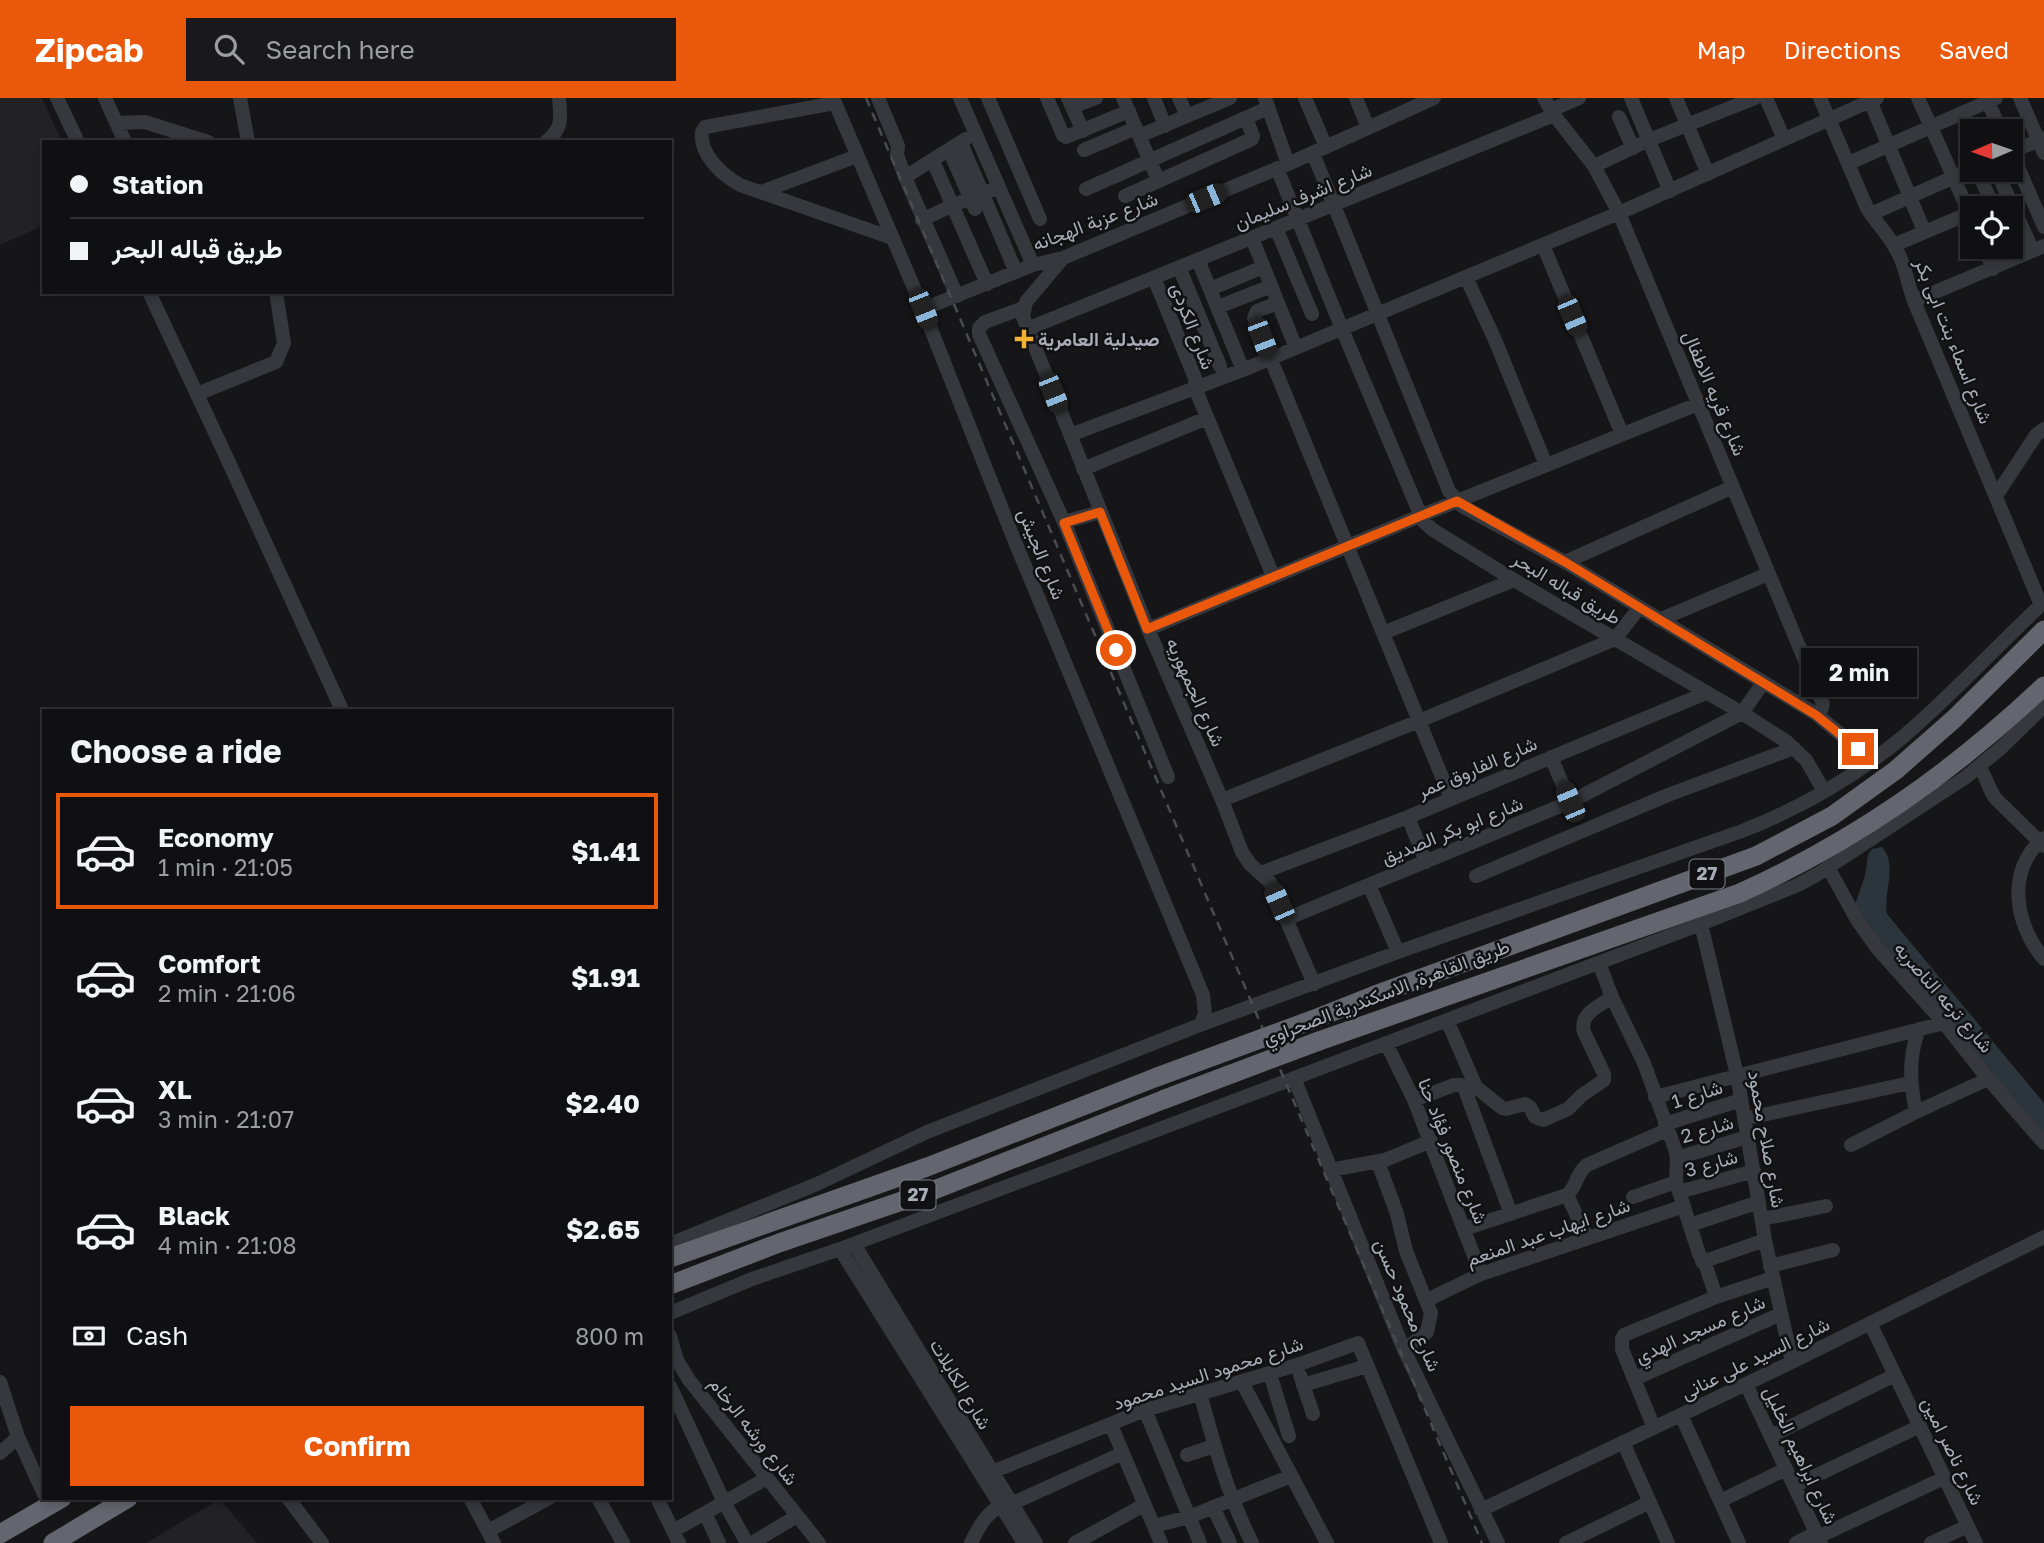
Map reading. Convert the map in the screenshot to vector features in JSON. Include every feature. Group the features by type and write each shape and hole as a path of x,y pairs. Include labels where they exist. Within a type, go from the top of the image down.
{"highway":[{"name":"طريق القاهرة, الاسكندرية الصحراوي","path":"672,1245 927,1167 1375,995 1756,856 1850,805 1905,763 2044,631"},
{"name":"طريق القاهرة, الاسكندرية الصحراوي","path":"672,1284 779,1243 934,1189 1320,1041 1740,893 1784,873 1844,840 1917,793 1987,738 2044,686"},
{"path":"0,1534 49,1500"},
{"path":"53,1543 126,1500"}],"street":[{"path":"57,98 77,140"},
{"path":"105,98 124,140"},
{"path":"240,98 248,140"},
{"path":"547,140 557,132 561,117 559,98"},
{"path":"878,98 898,146 897,155 922,220 957,296"},
{"path":"960,98 1033,265"},
{"path":"988,98 1040,219"},
{"path":"1046,98 1063,135 1068,137 1083,131 1126,104 1158,180"},
{"path":"1083,131 1070,103 1096,98"},
{"path":"1154,98 1165,125"},
{"path":"1179,98 1199,108 1217,155"},
{"path":"1084,150 1165,125 1199,108 1230,98"},
{"path":"1305,98 1334,205 1448,491 1457,501"},
{"path":"1356,98 1368,128"},
{"name":"شارع عزبة الهجانه","path":"923,309 1033,265 1063,258 1368,128 1406,104 1434,98"},
{"name":"شارع اشرف سليمان","path":"1027,329 1334,205 1550,108 1579,98"},
{"path":"1631,98 1670,191"},
{"path":"1676,98 1708,174"},
{"path":"1594,166 1687,124 1723,104 1755,98"},
{"path":"1766,98 1784,139"},
{"name":"شارع اسماء بنت ابى بكر","path":"1820,98 1871,214 1894,245 1904,266 1914,301 2043,603"},
{"path":"1918,98 1963,196"},
{"path":"2020,98 2042,144 2023,149"},
{"path":"1070,435 1243,370 1543,245 1670,191 1872,99 1924,231"},
{"path":"1849,163 1990,99 1997,119"},
{"path":"834,101 798,104 709,126 702,131 703,146 712,162 725,175 740,184 892,238"},
{"name":"شارع الجيش","path":"834,101 923,309 1011,532 1203,995 1205,1014 1200,1026"},
{"path":"1086,189 1246,118 1267,103"},
{"name":"طريق قباله البحر","path":"1267,103 1298,219 1420,516 1433,530 1742,713 1794,748 1806,760 1824,791"},
{"name":"شارع قريه الاطفال","path":"1550,108 1594,166 1619,213 1822,704 1816,715"},
{"path":"1619,117 1633,148"},
{"path":"1125,196 1252,139 1246,118"},
{"path":"116,123 145,122 202,140"},
{"path":"905,177 975,133"},
{"path":"955,146 976,200 1016,272"},
{"path":"761,192 857,156"},
{"path":"989,167 1013,156"},
{"path":"933,161 987,284"},
{"path":"1871,214 1960,174"},
{"path":"2023,179 2044,227"},
{"path":"2002,182 2038,249"},
{"path":"922,220 953,205 976,200 999,188"},
{"path":"1894,245 1924,231 1960,220"},
{"path":"1276,228 1312,314"},
{"path":"1252,238 1296,348"},
{"path":"1543,245 1622,435"},
{"path":"1063,258 1023,308 985,322 979,328 979,334 1064,523 1168,777"},
{"path":"1989,259 1993,269"},
{"path":"1914,301 1993,269 2006,259"},
{"path":"1198,260 1243,370"},
{"path":"1179,267 1220,366"},
{"path":"1210,289 1256,270"},
{"path":"1466,277 1546,465"},
{"name":"شارع الكردى","path":"1154,278 1195,378 1195,388 1273,576"},
{"path":"1218,307 1271,286"},
{"path":"150,294 342,709"},
{"path":"197,394 276,362 284,343 276,294"},
{"path":"1278,303 1257,311 1254,316 1451,799"},
{"name":"شارع الجمهوريه","path":"1023,308 1027,329 1147,629 1246,858 1270,882 1314,984"},
{"path":"1147,629 1698,404"},
{"path":"1083,469 1207,418"},
{"path":"1996,496 2036,435 2044,429"},
{"path":"1565,562 1733,487"},
{"name":"طريق قباله البحر","path":"1457,501 1565,562 1816,715 1870,761"},
{"path":"1064,523 1100,512"},
{"path":"1659,620 1768,574"},
{"path":"1383,633 1514,580"},
{"path":"672,1245 817,1184 927,1132 1200,1026 1398,952 1742,831 1785,813 1824,791 1905,735 2043,603"},
{"path":"1222,800 1615,639 1639,608"},
{"path":"1742,713 1763,683"},
{"name":"شارع الفاروق عمر","path":"1261,873 1409,817 1706,692"},
{"path":"672,1312 752,1279 847,1246 1702,925 1798,885 1979,767 2044,706"},
{"name":"شارع ابو بكر الصديق","path":"1286,919 1570,802 1742,713"},
{"path":"1476,876 1668,795 1794,748"},
{"path":"1551,757 1570,802"},
{"path":"1979,767 1993,796 2043,842 2032,851 2023,868 2018,896 2026,933 2044,959"},
{"path":"1409,817 1426,862"},
{"name":"شارع ترعه الناصريه","path":"1828,867 1867,934 1888,962 1944,1023 2044,1143"},
{"path":"1369,885 1398,952"},
{"name":"شارع صلاح محمود","path":"1702,925 1737,1075 1765,1240 1792,1362"},
{"path":"1599,963 1644,1063 1656,1097 1677,1158 1679,1193 1716,1297"},
{"path":"1447,1020 1476,1087 1502,1108 1525,1104 1530,1107 1535,1117 1543,1120 1568,1110 1583,1094 1604,1080 1604,1074 1582,1024 1587,1014 1612,997"},
{"path":"1656,1097 1944,1023"},
{"path":"1916,1112 1910,1083 1911,1056 1919,1029"},
{"name":"شارع منصور فؤاد حنا","path":"1386,1043 1431,1141 1481,1274"},
{"name":"شارع محمود حسن","path":"1294,1078 1404,1350 1498,1543"},
{"path":"1851,1145 1989,1079"},
{"path":"1744,1119 1910,1083"},
{"path":"1414,1100 1454,1085 1464,1087 1511,1214"},
{"name":"شارع 1","path":"1567,1195 1573,1189 1578,1174 1587,1165 1666,1127 1741,1100"},
{"name":"شارع 2","path":"1677,1158 1747,1137"},
{"path":"1330,1170 1378,1162 1431,1141"},
{"path":"1378,1162 1397,1214 1406,1251 1431,1313 1427,1332 1404,1350"},
{"name":"شارع 3","path":"1679,1193 1754,1171"},
{"path":"1633,1197 1679,1193"},
{"name":"شارع ايهاب عبد المنعم","path":"1427,1300 1481,1274 1587,1237 1679,1193"},
{"path":"1464,1229 1567,1195 1587,1237"},
{"path":"1690,1225 1759,1202"},
{"path":"1762,1219 1826,1206"},
{"name":"شارع السيد على عنانى","path":"1481,1510 1871,1324 2044,1237"},
{"path":"1702,1262 1765,1240"},
{"name":"شارع الكابلات","path":"847,1246 1006,1505 1036,1543"},
{"path":"1654,1428 1621,1344 1624,1335 1772,1272 1833,1250"},
{"name":"شارع مسجد الهدي","path":"1634,1379 1781,1314"},
{"name":"شارع الكابلات","path":"889,1315 992,1472 1024,1543"},
{"name":"شارع ناصر امين","path":"1871,1324 1976,1543"},
{"name":"شارع محمود السيد محمود","path":"992,1472 1145,1410 1270,1374 1357,1343 1367,1366"},
{"name":"شارع ورشه الرخام","path":"672,1349 689,1380 819,1543"},
{"path":"1297,1365 1313,1414"},
{"path":"1303,1385 1367,1366 1441,1543"},
{"path":"1270,1374 1289,1436"},
{"path":"1771,1436 1895,1375"},
{"path":"0,1382 18,1437 42,1484"},
{"path":"1242,1382 1327,1543"},
{"name":"شارع ابراهيم الخليل","path":"1746,1384 1818,1538"},
{"path":"672,1390 724,1502 750,1543 797,1516"},
{"path":"1200,1393 1232,1499 1252,1543"},
{"path":"1145,1410 1200,1543"},
{"path":"1681,1415 1720,1501 1735,1542"},
{"path":"1111,1425 1161,1543"},
{"path":"1794,1486 1920,1426"},
{"path":"0,1453 18,1437"},
{"path":"1623,1442 1668,1543"},
{"path":"1187,1455 1214,1446"},
{"path":"971,1543 982,1522 1006,1505 1123,1453"},
{"path":"1720,1501 1786,1469"},
{"path":"1154,1527 1189,1517 1291,1476"},
{"path":"658,1500 676,1537 705,1513 767,1478"},
{"path":"1796,1543 1818,1538 1944,1478"},
{"path":"290,1500 322,1543"},
{"path":"471,1500 491,1537 546,1500"},
{"path":"599,1500 623,1543"},
{"path":"1566,1543 1650,1502"},
{"path":"1075,1543 1144,1505"},
{"path":"1213,1507 1230,1543"},
{"path":"705,1513 719,1543"},
{"path":"1931,1543 1968,1527"}],"shaded area":[{"path":"0,98 42,98 61,140 42,140 42,226 0,245"},
{"path":"1882,847 1887,854 1890,870 1887,914 2044,1103 2044,1140 1853,910 1865,876 1868,855 1872,849"},
{"path":"221,1500 257,1543 146,1543"}],"railway":[{"path":"866,98 1482,1543"}],"place":[{"name":"صيدلية العامرية","path":"1024,339"}],"route":[{"path":"1116,650 1064,523 1100,512 1147,629 1457,501 1565,562 1816,715 1858,749"}]}
